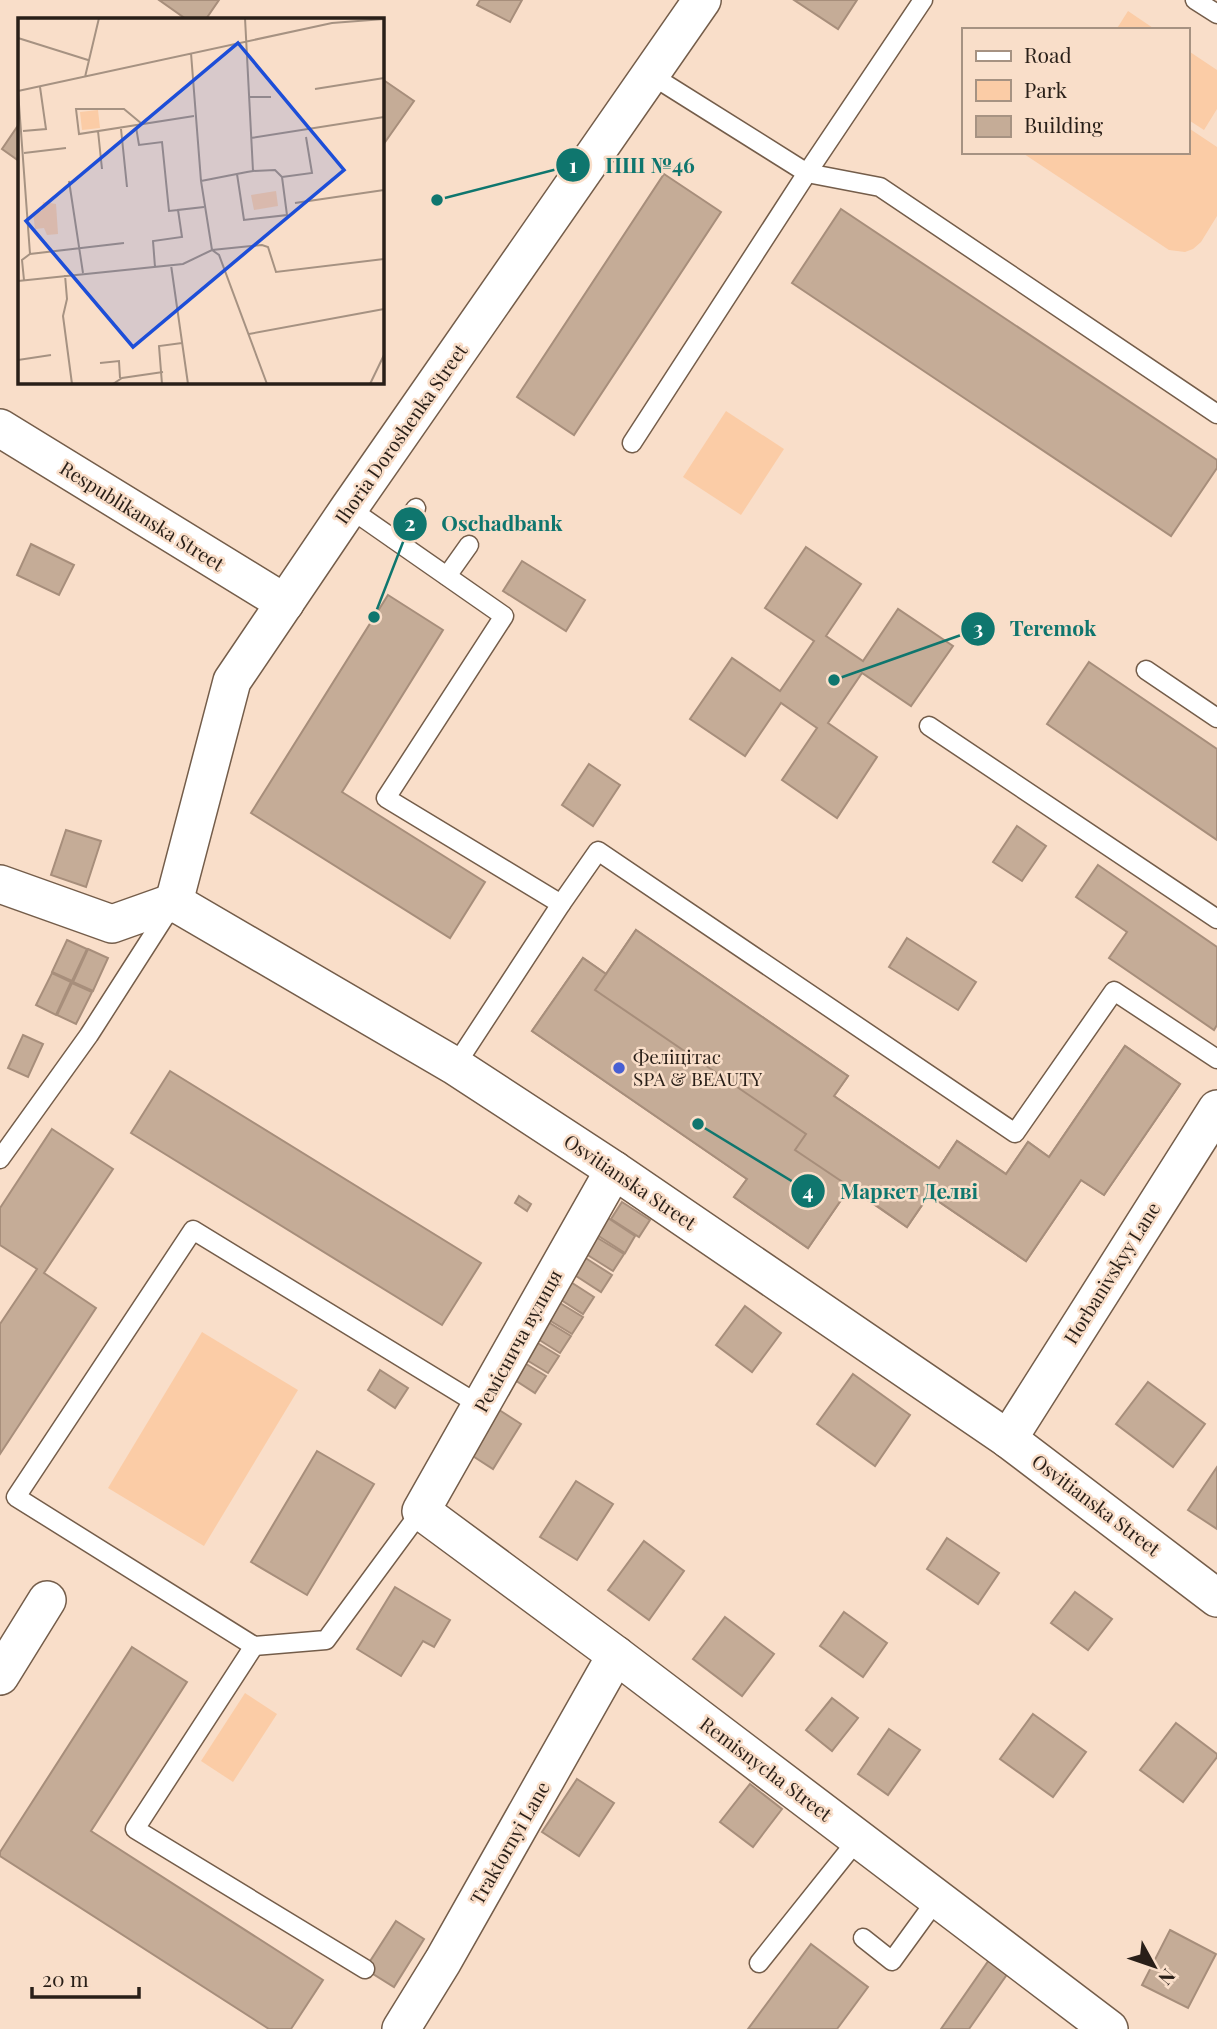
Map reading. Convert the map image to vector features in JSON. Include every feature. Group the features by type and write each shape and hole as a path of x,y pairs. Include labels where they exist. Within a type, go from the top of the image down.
{"street":[{"name":"Ihoria Doroshenka Street","path":"174,902 232,681 702,0"},
{"name":"Respublikanska Street","path":"0,428 285,603"},
{"path":"0,884 111,924 174,902"},
{"name":"Osvitianska Street","path":"174,902 455,1066 614,1170 1008,1439 1217,1598"},
{"name":"Horbanivskyy Lane","path":"1008,1439 1217,1109"},
{"name":"Реміснича вулиця","path":"421,1511 614,1170"},
{"name":"Remisnycha Street","path":"421,1511 616,1655 1109,2029"},
{"path":"0,1676 47,1600"},
{"name":"Traktornyi Lane","path":"401,2029 443,1961 616,1655"}],"lane":[{"path":"632,443 923,0"},
{"path":"1195,0 1217,14"},
{"path":"651,75 807,173 880,187 1217,414"},
{"path":"349,508 504,616 386,798 561,904"},
{"path":"394,539 416,508"},
{"path":"447,576 469,545"},
{"path":"1146,670 1217,718"},
{"path":"929,726 1217,919"},
{"path":"455,1066 598,851 1016,1132 1114,991 1217,1059"},
{"path":"0,1159 89,1035 174,902"},
{"path":"421,1511 326,1640 254,1646 16,1497 193,1230 481,1406"},
{"path":"254,1646 135,1829 365,1969"},
{"path":"759,1964 858,1839"},
{"path":"863,1938 892,1961 937,1899"}],"green space":[{"path":"1128,11 1153,28 1117,28"},
{"path":"1189,51 1217,70 1217,109 1204,130 1189,120"},
{"path":"1189,128 1217,147 1217,216 1201,242 1193,249 1185,252 1169,250 1024,154 1189,154"},
{"path":"726,411 784,449 741,515 683,477"},
{"path":"202,1332 298,1390 204,1546 108,1488"},
{"path":"245,1693 277,1714 233,1782 201,1761"}],"building":[{"path":"159,0 219,0 207,18 185,18"},
{"path":"480,0 522,0 510,22 477,5"},
{"path":"794,0 857,0 838,29"},
{"path":"383,80 414,101 383,145"},
{"path":"18,125 18,160 2,149"},
{"path":"664,174 721,212 574,435 517,397"},
{"path":"841,209 1217,460 1217,468 1171,536 792,283"},
{"path":"31,544 74,565 59,595 17,575"},
{"path":"806,547 861,584 826,636 863,661 898,609 953,646 911,706 862,673 828,723 877,757 837,818 782,780 817,728 781,703 745,756 690,719 732,658 780,691 814,641 765,608"},
{"path":"522,561 585,600 566,631 503,591"},
{"path":"388,595 443,630 342,792 485,882 450,938 251,813"},
{"path":"1089,662 1217,749 1217,840 1047,724"},
{"path":"589,764 620,785 593,826 562,805"},
{"path":"1017,826 1046,846 1022,881 993,862"},
{"path":"66,830 101,841 86,887 51,875"},
{"path":"1098,865 1217,947 1217,1025 1214,1030 1109,958 1127,932 1076,897"},
{"path":"636,930 848,1076 834,1096 939,1168 957,1141 1006,1174 1028,1142 1049,1157 1125,1046 1180,1084 1104,1195 1081,1180 1026,1261 929,1195 907,1227 795,1150 806,1134 595,990"},
{"path":"636,930 848,1076 834,1096 939,1168 957,1141 1006,1174 1028,1142 1049,1157 1125,1046 1180,1084 1104,1195 1081,1180 1026,1261 929,1195 907,1227 850,1187 808,1248 734,1197 747,1179 532,1031 583,958 606,974"},
{"path":"907,938 976,982 958,1010 889,967"},
{"path":"67,940 87,949 72,981 52,972"},
{"path":"88,949 108,958 93,991 73,982"},
{"path":"583,958 606,974 595,990 806,1134 795,1150 850,1187 808,1248 734,1197 747,1179 532,1031"},
{"path":"52,973 71,982 56,1015 36,1005"},
{"path":"72,983 92,992 76,1024 57,1015"},
{"path":"23,1035 43,1044 28,1077 8,1068"},
{"path":"170,1071 481,1263 442,1325 131,1133"},
{"path":"52,1129 113,1169 44,1273 96,1308 0,1454 0,1324 37,1269 0,1245 0,1208"},
{"path":"519,1196 531,1204 527,1211 515,1203"},
{"path":"622,1202 650,1220 639,1237 611,1219"},
{"path":"608,1218 635,1236 625,1253 597,1235"},
{"path":"596,1237 624,1254 613,1271 586,1254"},
{"path":"584,1257 612,1275 601,1292 573,1274"},
{"path":"566,1279 594,1297 583,1314 555,1296"},
{"path":"555,1300 583,1317 572,1334 544,1317"},
{"path":"745,1306 781,1333 752,1372 716,1345"},
{"path":"543,1319 571,1336 560,1353 533,1336"},
{"path":"531,1339 559,1356 548,1373 520,1356"},
{"path":"518,1359 546,1376 535,1393 507,1375"},
{"path":"380,1370 408,1388 395,1408 368,1390"},
{"path":"853,1374 910,1415 875,1466 817,1424"},
{"path":"1148,1382 1205,1424 1173,1467 1116,1424"},
{"path":"493,1406 521,1424 493,1469 465,1451"},
{"path":"317,1451 374,1484 307,1595 251,1562"},
{"path":"1217,1467 1217,1529 1188,1510"},
{"path":"576,1481 613,1504 577,1560 540,1537"},
{"path":"947,1538 999,1573 978,1604 927,1569"},
{"path":"644,1541 684,1571 649,1620 608,1590"},
{"path":"395,1587 450,1620 434,1647 423,1641 401,1676 357,1649"},
{"path":"1075,1592 1112,1619 1088,1650 1051,1623"},
{"path":"844,1612 887,1643 863,1677 820,1646"},
{"path":"725,1617 774,1654 742,1696 693,1659"},
{"path":"132,1647 187,1682 91,1831 323,1980 291,2029 269,2029 0,1856 0,1852"},
{"path":"832,1698 858,1718 832,1751 806,1730"},
{"path":"1033,1714 1086,1752 1053,1797 1000,1759"},
{"path":"1176,1723 1217,1754 1183,1802 1140,1770"},
{"path":"889,1729 920,1750 888,1795 858,1774"},
{"path":"577,1779 614,1803 579,1856 542,1832"},
{"path":"750,1784 782,1809 753,1847 720,1822"},
{"path":"396,1921 424,1939 394,1987 365,1969"},
{"path":"1170,1930 1216,1954 1188,2008 1142,1985"},
{"path":"811,1944 868,1987 837,2029 748,2029"},
{"path":"989,1960 1008,1973 969,2029 941,2029"}],"place":[{"name":"ПШ №46","path":"437,200"},
{"name":"Oschadbank","path":"374,617"},
{"name":"Teremok","path":"834,680"},
{"name":"Феліцітас SPA & BEAUTY","path":"619,1068"},
{"name":"Маркет Делві","path":"698,1124"}]}
